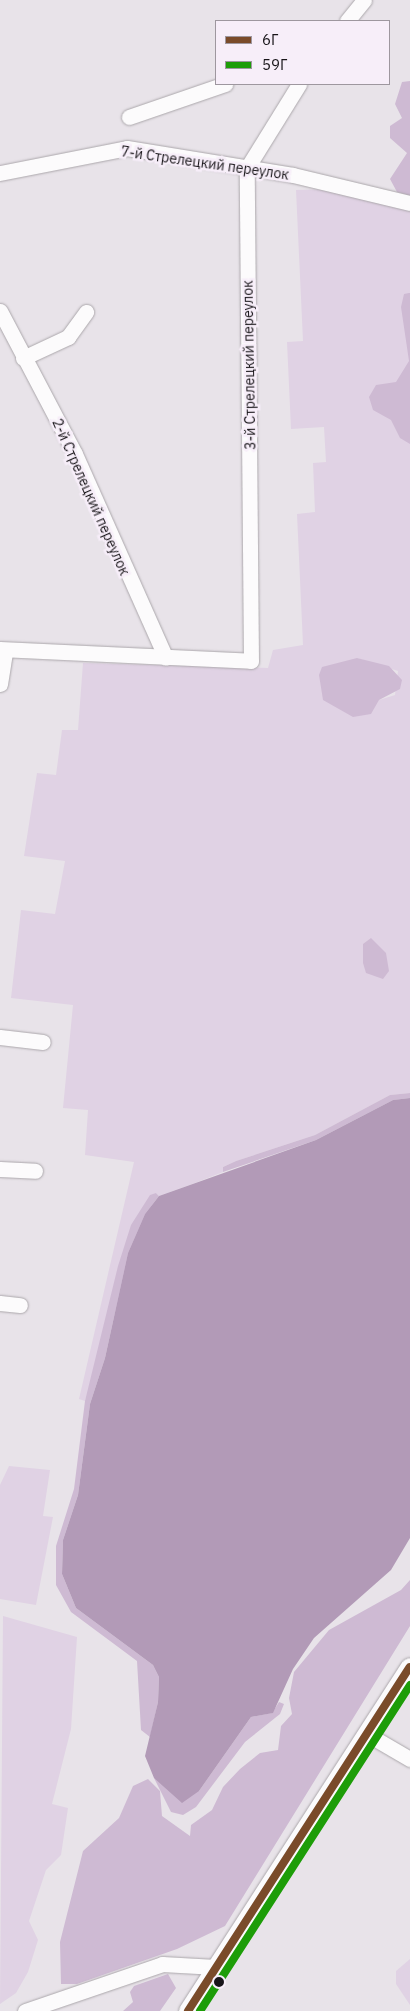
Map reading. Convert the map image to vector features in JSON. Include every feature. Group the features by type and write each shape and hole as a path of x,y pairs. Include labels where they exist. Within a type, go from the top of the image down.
{"main road":[{"path":"188,2011 410,1667"}],"street":[{"path":"348,20 364,0"},
{"path":"129,117 222,85"},
{"path":"247,168 299,85"},
{"name":"7-й Стрелецкий переулок","path":"0,173 127,148 247,168 410,203"},
{"name":"3-й Стрелецкий переулок","path":"166,658 251,661 247,168"},
{"name":"2-й Стрелецкий переулок","path":"0,311 74,454 166,658"},
{"path":"23,358 68,337 86,312"},
{"path":"0,684 3,651 166,658"},
{"path":"0,1037 43,1042"},
{"path":"0,1169 36,1171"},
{"path":"0,1303 20,1304"},
{"path":"367,1734 410,1759"},
{"path":"25,2011 162,1964 216,1967"}],"shaded area":[{"path":"410,81 410,196 397,192 390,179 407,153 390,138 390,126 402,118 395,104 402,82"},
{"path":"332,189 410,208 410,1093 390,1095 315,1135 236,1161 223,1167 223,1172 195,1183 159,1196 156,1193 85,1401 79,1399 134,1162 85,1155 88,1110 63,1108 73,1005 11,998 21,910 55,914 65,861 24,856 37,773 56,775 62,730 78,730 83,663 268,668 273,650 303,645 297,514 315,512 313,463 326,462 324,427 291,429 287,342 303,341 296,190","holes":["357,658 398,671 395,695 379,700"]},
{"path":"410,293 410,444 400,438 391,420 373,410 369,397 376,385 396,382 409,361 401,307 404,294"},
{"path":"357,658 389,666 402,680 400,689 379,700 371,714 353,717 323,700 319,675 322,667"},
{"path":"371,938 386,953 389,971 383,979 366,973 363,963 363,944"},
{"path":"410,1093 410,1098 393,1100 316,1140 223,1172 223,1167 236,1161 315,1135 390,1095"},
{"path":"410,1098 410,1538 391,1570 314,1638 293,1669 273,1713 251,1717 199,1791 182,1803 154,1778 145,1756 158,1702 159,1677 153,1665 76,1608 62,1574 63,1540 78,1495 90,1404 105,1358 128,1253 145,1214 159,1196 316,1140 393,1100"},
{"path":"156,1193 159,1196 145,1214 128,1253 105,1358 90,1404 78,1495 63,1540 62,1574 76,1608 153,1665 159,1677 158,1702 150,1737 141,1730 137,1661 71,1612 56,1585 56,1546 74,1489 85,1401 118,1266 131,1225 150,1195"},
{"path":"9,1466 50,1470 43,1516 53,1517 36,1605 0,1599 0,1485"},
{"path":"410,1580 410,1626 225,1926 177,1949 77,1984 61,1984 60,1942 83,1851 119,1818 133,1786 148,1779 160,1791 162,1816 190,1836 191,1825 212,1810 223,1787 240,1769 260,1753 278,1750 281,1726 292,1714 289,1698 294,1672 329,1630 401,1590"},
{"path":"3,1616 77,1637 71,1729 52,1804 68,1808 61,1855 46,1870 29,1921 38,1940 28,1972 16,1993 0,2004"},
{"path":"279,1702 284,1704 280,1714 245,1742 196,1807 183,1815 171,1812 154,1778 171,1788 199,1791 251,1717 272,1713"},
{"path":"410,1959 410,2005 396,1984 396,1971"},
{"path":"168,1974 176,1988 160,2011 123,2011 133,2002 130,1992 134,1986"}],"transit line":[{"name":"6Г","path":"188,2011 410,1667"},
{"name":"59Г","path":"200,2011 410,1685"}]}
